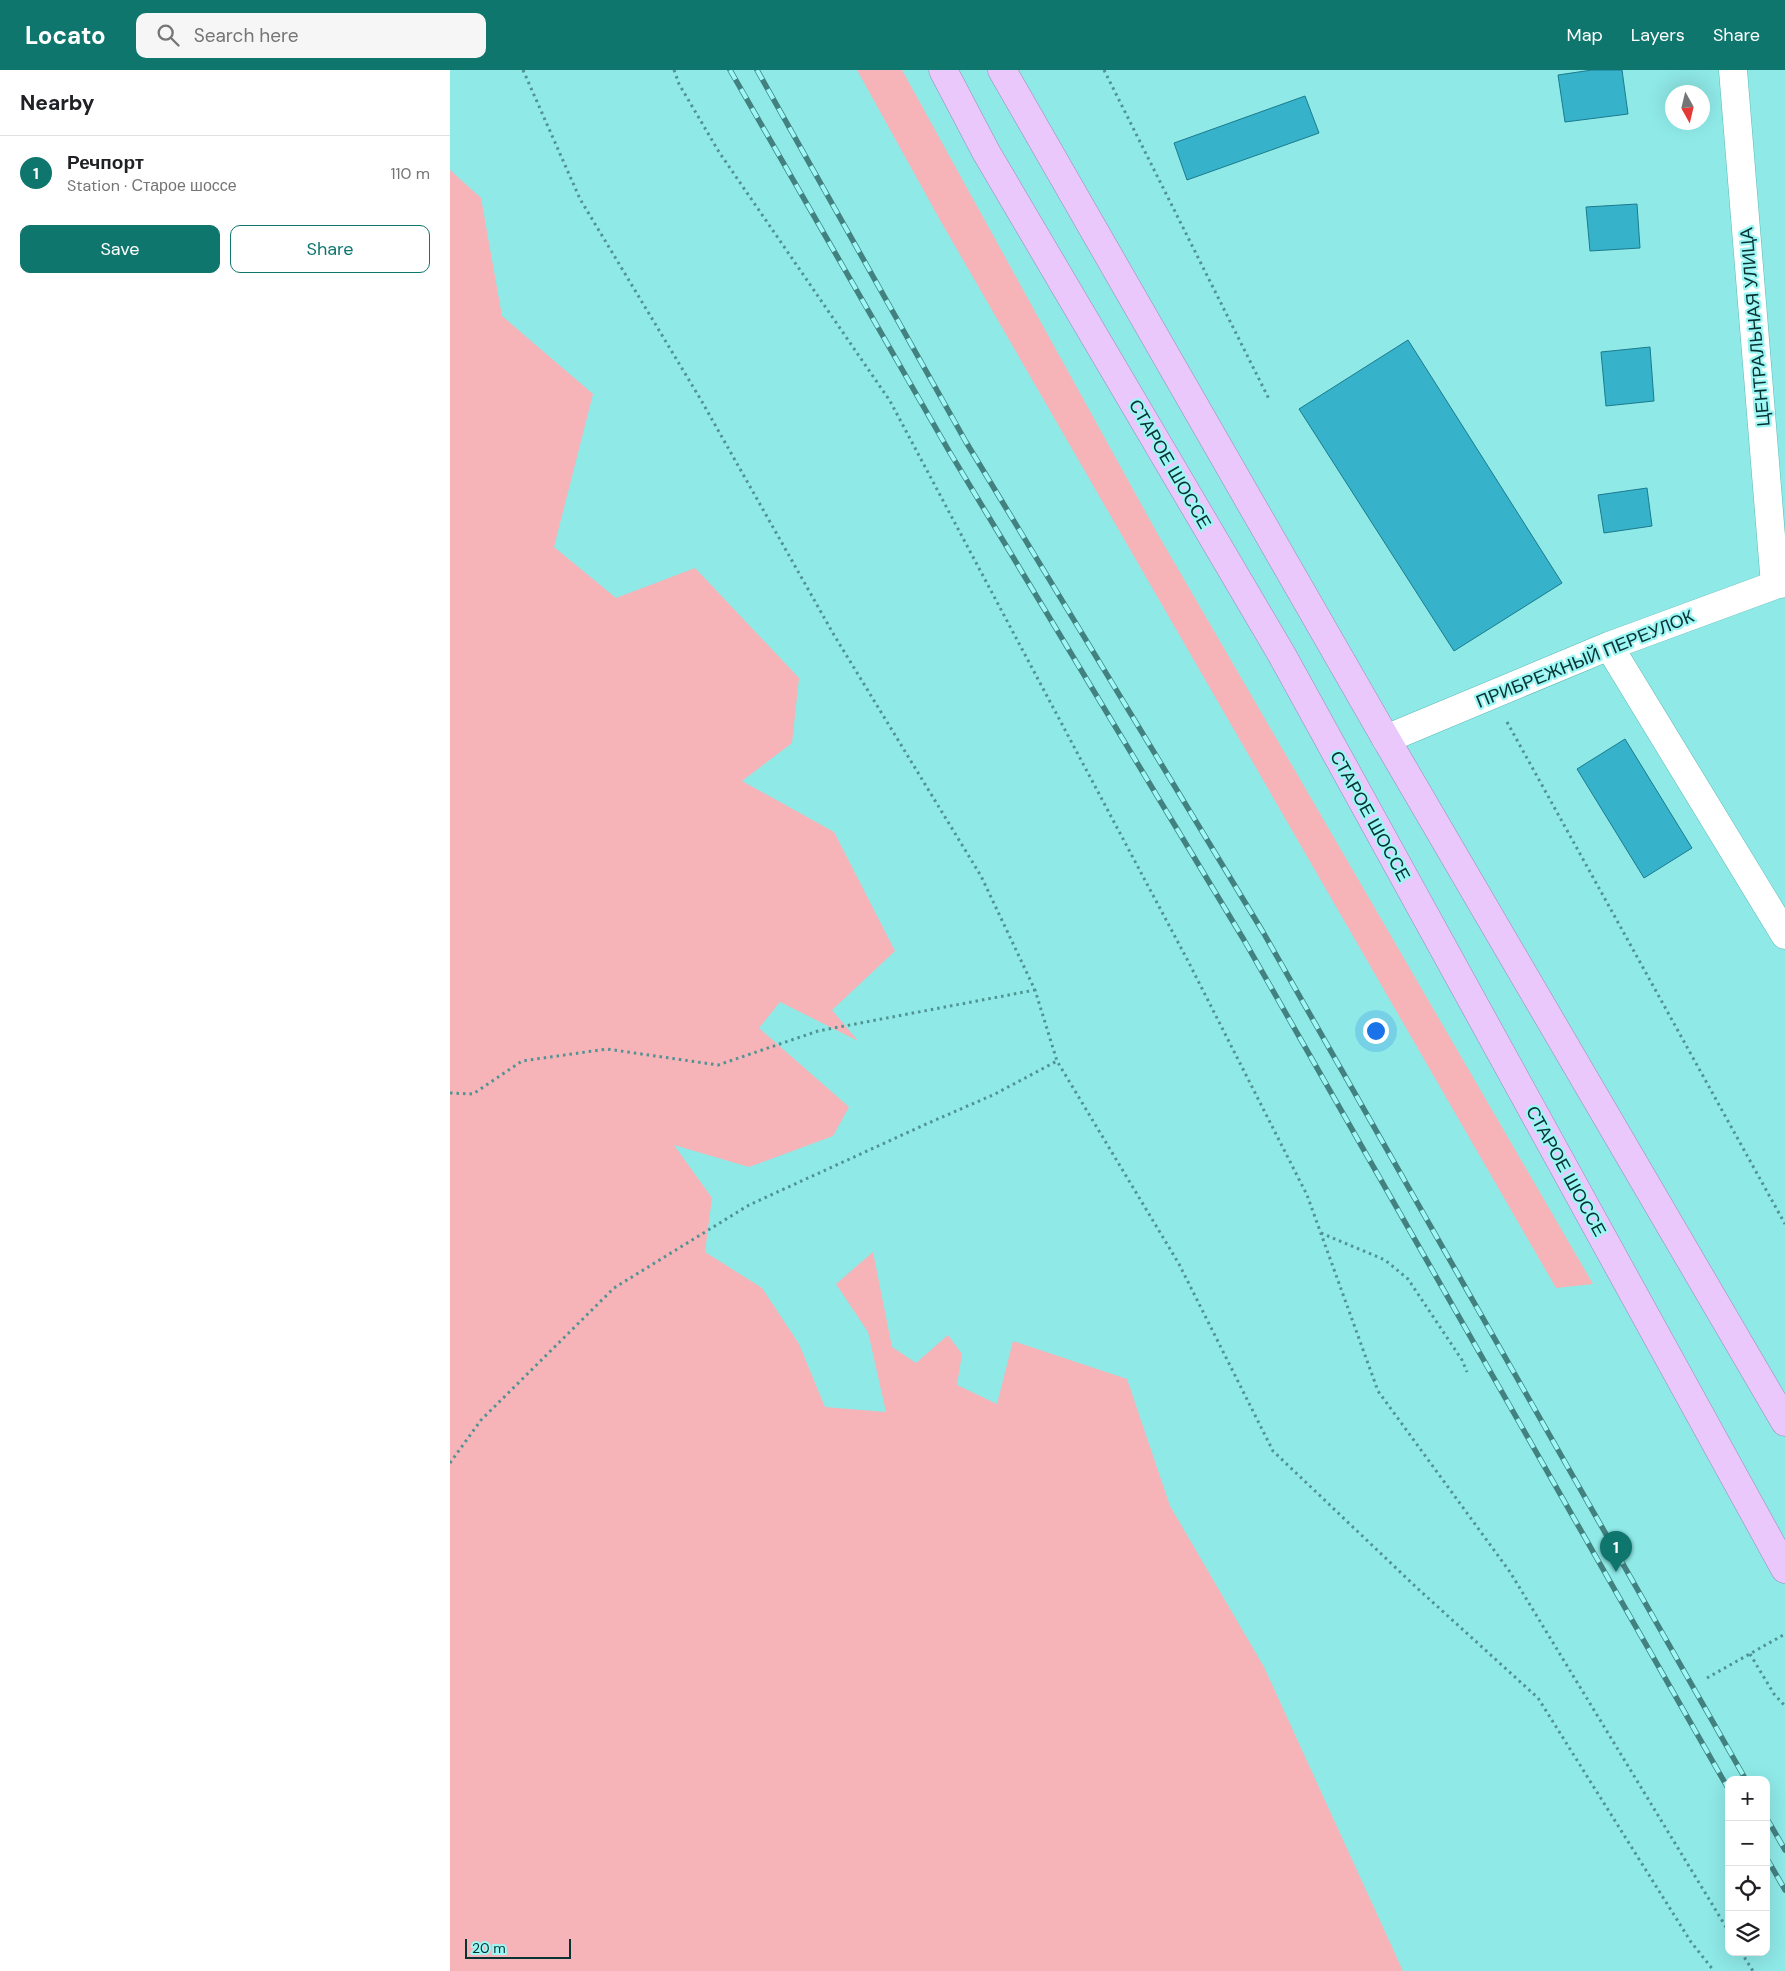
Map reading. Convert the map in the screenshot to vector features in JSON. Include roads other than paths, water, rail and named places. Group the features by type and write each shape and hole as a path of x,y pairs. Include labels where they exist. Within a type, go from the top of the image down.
{"highway":[{"name":"СТАРОЕ ШОССЕ","path":"943,70 986,152 1282,655 1785,1569"},
{"path":"1002,70 1386,739 1785,1422"}],"street":[{"name":"ЦЕНТРАЛЬНАЯ УЛИЦА","path":"1733,70 1780,584"},
{"name":"ПРИБРЕЖНЫЙ ПЕРЕУЛОК","path":"1386,739 1609,646 1780,584"},
{"path":"1609,646 1785,935"}],"railway":[{"path":"730,70 949,451 1244,940 1725,1783"},
{"path":"757,70 966,442 1263,932 1744,1776"},
{"path":"1768,1821 1785,1850"},
{"path":"1770,1864 1785,1890"}],"place":[{"name":"Речпорт","path":"1616,1572"}]}
